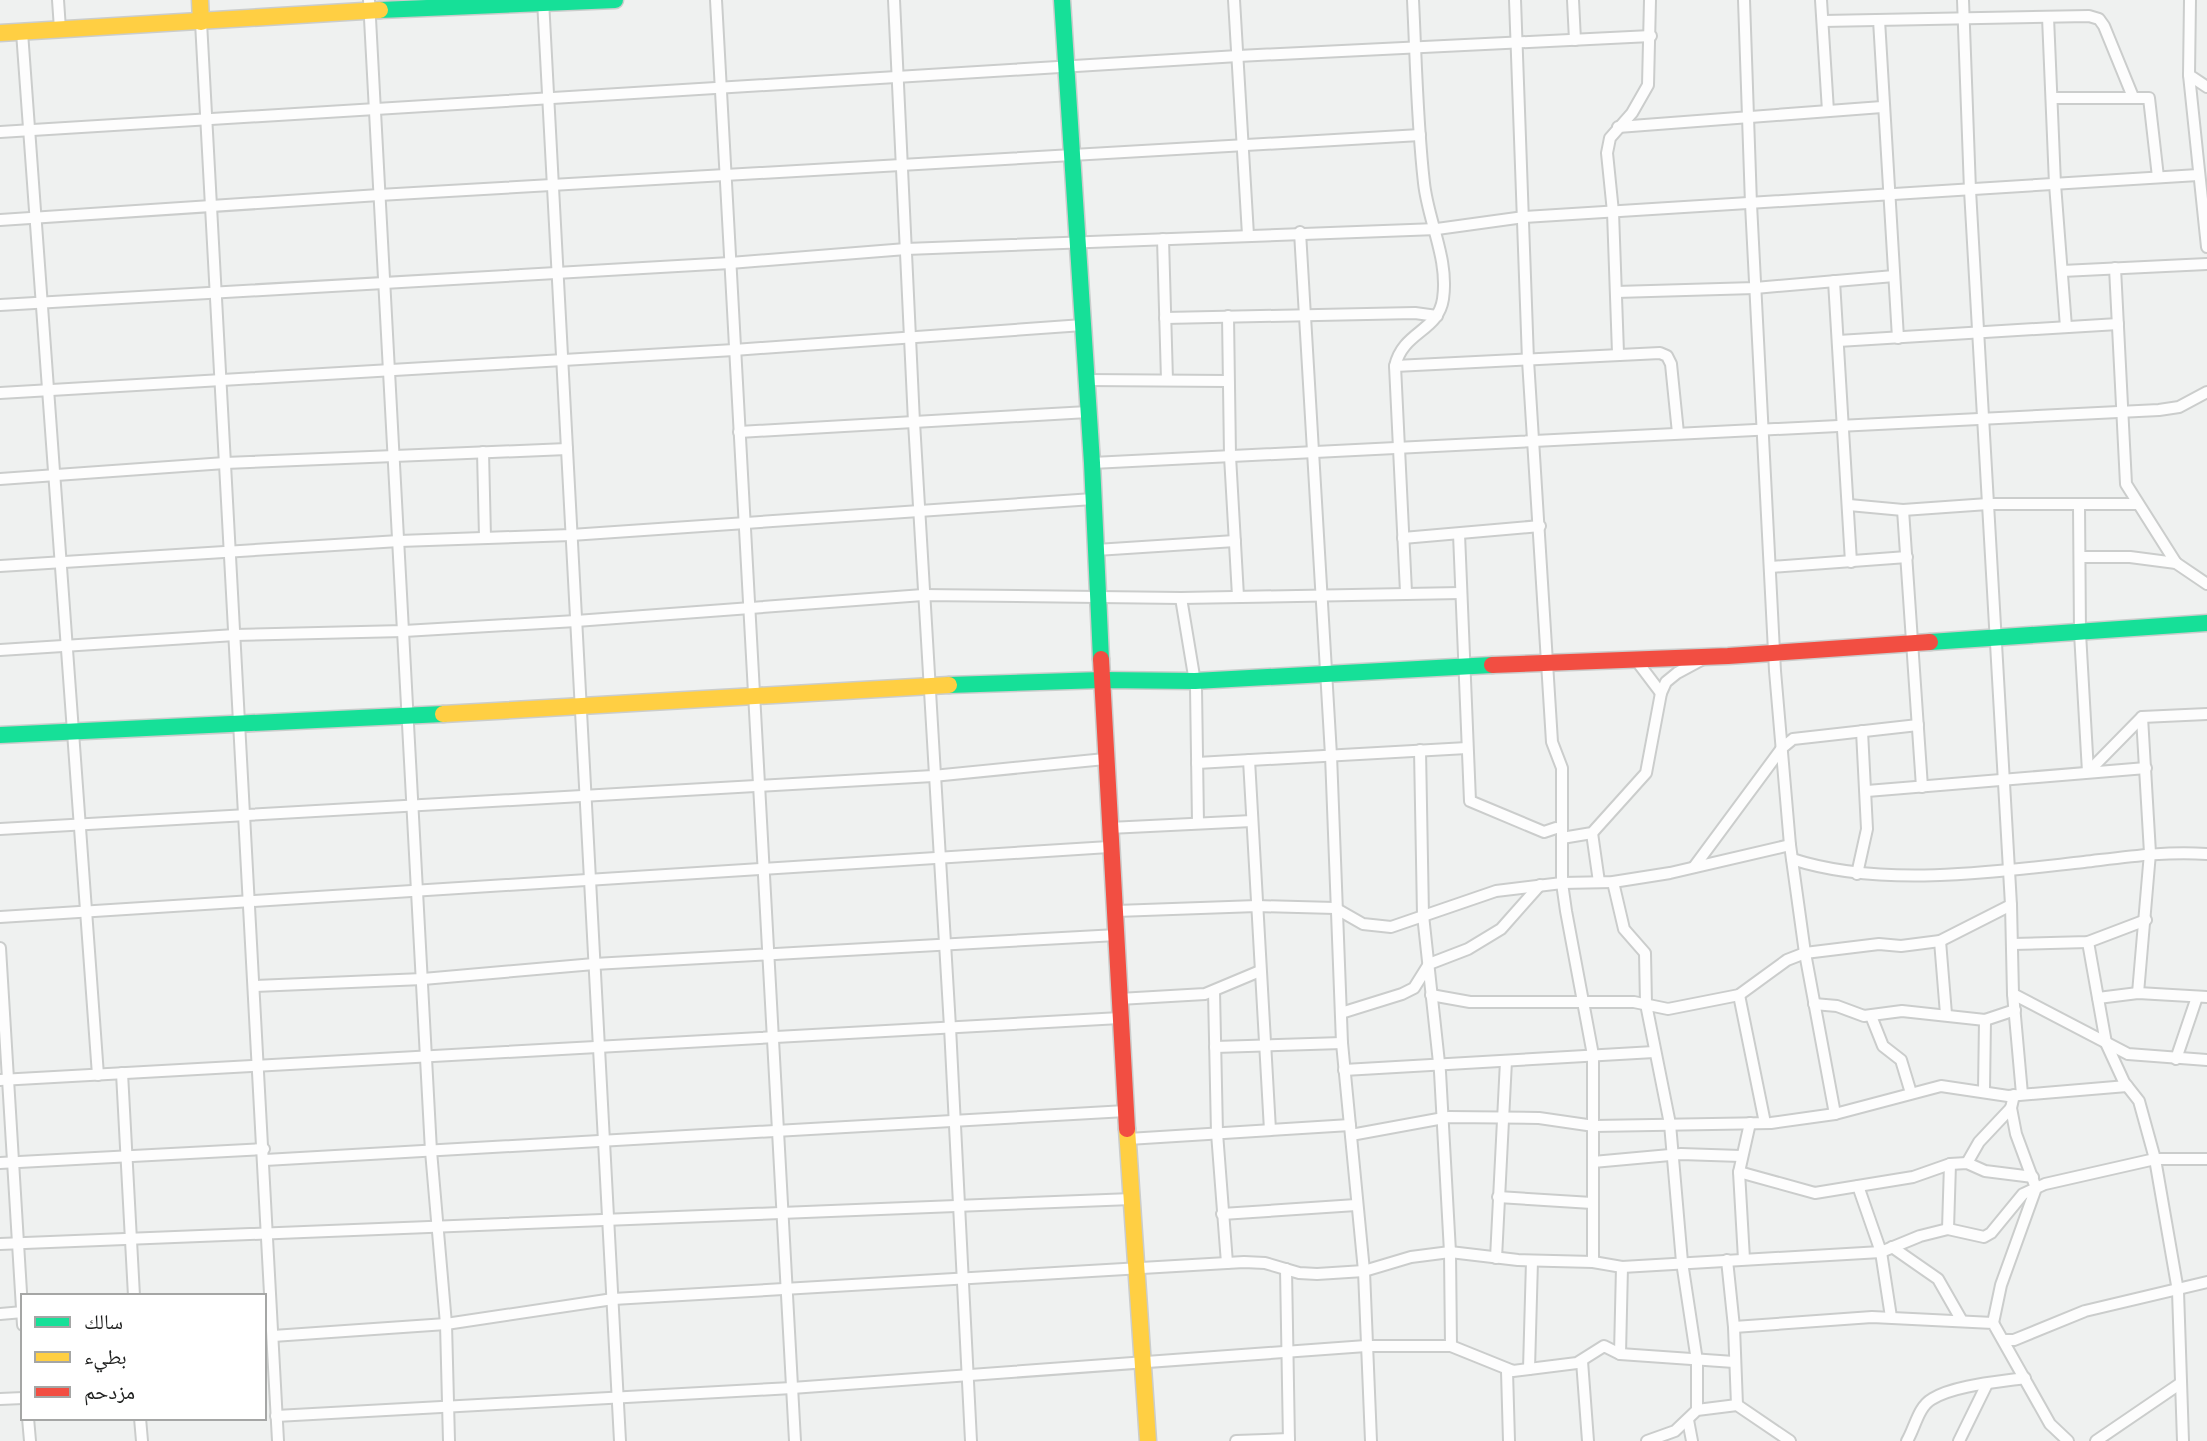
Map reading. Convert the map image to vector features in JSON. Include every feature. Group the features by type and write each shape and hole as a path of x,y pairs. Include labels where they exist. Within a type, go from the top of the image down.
{"street":[{"path":"58,0 60,29"},
{"path":"200,0 268,1233 268,1301 273,1336 270,1383 278,1441"},
{"path":"0,33 201,22 369,5 615,0"},
{"path":"716,0 795,1441"},
{"path":"894,0 923,595 950,1027 971,1441"},
{"path":"1062,0 1096,550 1108,828 1116,911 1120,1018 1149,1441"},
{"path":"1234,0 1248,235"},
{"path":"1406,592 1395,366 1406,341 1431,325 1444,297 1437,229 1424,187 1413,0"},
{"path":"1515,0 1528,360 1552,742 1562,768 1559,833 1562,883 1593,1055 1593,1262"},
{"path":"1573,0 1575,40"},
{"path":"1618,353 1613,212 1607,153 1610,138 1632,113 1648,85 1650,0"},
{"path":"1744,0 1761,428 1782,748 1790,845 1805,953 1835,1114"},
{"path":"1821,0 1828,111"},
{"path":"1963,0 1970,190 2005,781 2018,1095 2011,1108 1979,1142 1967,1163"},
{"path":"2190,0 2189,75 2207,247"},
{"path":"543,1 620,1441"},
{"path":"369,5 428,1056 431,1151 446,1324 449,1441"},
{"path":"1823,21 2048,17 2099,19 2133,97"},
{"path":"2048,17 2055,184 2066,327"},
{"path":"1879,20 1882,107 1898,338"},
{"path":"22,32 98,1074"},
{"path":"0,132 1238,56 1651,36"},
{"path":"2189,75 2207,87"},
{"path":"2052,98 2149,98 2158,177"},
{"path":"1618,127 1882,107"},
{"path":"0,220 725,174 901,167 1420,135"},
{"path":"0,305 557,274 906,249 1078,244 1300,232 1437,229 1524,217 2198,175"},
{"path":"1300,232 1331,755 1342,1043 1364,1270 1371,1441"},
{"path":"1163,239 1167,380"},
{"path":"2062,271 2207,264"},
{"path":"2115,268 2126,484 2176,563 2207,584"},
{"path":"1616,292 1755,288 1894,276"},
{"path":"1834,281 1851,562"},
{"path":"1165,318 1415,313 1437,316"},
{"path":"1228,316 1230,457 1238,596"},
{"path":"1838,341 2118,324"},
{"path":"0,393 734,350 1083,325"},
{"path":"1395,366 1660,353 1667,356 1671,365 1678,433"},
{"path":"1086,380 1228,381"},
{"path":"1091,463 2124,412 2179,407 2207,392"},
{"path":"739,432 1088,412"},
{"path":"0,479 394,454 567,449"},
{"path":"483,452 485,537"},
{"path":"0,566 399,541 571,535 1093,499"},
{"path":"1849,505 1903,510 1988,504 2138,504"},
{"path":"2079,505 2080,633 2088,772"},
{"path":"1903,510 1922,786"},
{"path":"1403,538 1540,526"},
{"path":"1459,534 1470,801 1544,832 1592,834"},
{"path":"1096,550 1235,541"},
{"path":"1771,566 1907,557"},
{"path":"2080,557 2130,557 2176,563"},
{"path":"0,650 235,635 404,631 576,621 923,595 1181,598 1461,593"},
{"path":"1181,598 1195,681 1198,823"},
{"path":"0,735 240,726 581,708 928,685 1102,680 1195,681 1324,672 1708,657 2207,623"},
{"path":"1599,882 1592,834 1646,773 1661,693 1666,682 1677,673 1708,657"},
{"path":"1636,660 1661,693"},
{"path":"2088,772 2142,717 2207,714"},
{"path":"2138,993 2150,853 2142,717"},
{"path":"1694,867 1782,748 1793,739 1918,724"},
{"path":"1857,874 1867,829 1862,731"},
{"path":"1196,763 1467,748"},
{"path":"1420,750 1423,915 1439,1065 1450,1252 1451,1346"},
{"path":"0,829 933,776 1105,759"},
{"path":"1249,760 1270,1130"},
{"path":"1867,791 2146,768"},
{"path":"1108,828 1252,821"},
{"path":"1116,911 1257,906 1335,908 1363,924 1382,927 1496,891 1562,883 1613,882 1790,845"},
{"path":"0,917 1110,847"},
{"path":"1792,859 1827,870 1857,874 1952,874 2150,853 2207,854"},
{"path":"1613,882 1624,929 1645,953 1646,1004 1670,1124 1682,1262 1697,1361 1697,1410"},
{"path":"1341,1013 1402,995 1419,982 1429,964 1468,949 1501,929 1540,885"},
{"path":"1431,995 1470,1002 1646,1004 1668,1009 1739,995 1787,960 1805,953 1879,944 1901,946 1940,941 2011,905"},
{"path":"2013,944 2088,942 2146,920"},
{"path":"255,986 423,979 594,964 1117,935"},
{"path":"1940,941 1946,1014"},
{"path":"2088,942 2106,1043 2127,1086 2139,1101 2155,1159 2178,1291 2183,1441"},
{"path":"0,948 4,1080 13,1162 21,1295"},
{"path":"1119,999 1214,991 1231,981 1260,971"},
{"path":"1214,991 1217,1133 1227,1264"},
{"path":"2098,998 2138,993 2202,997 2176,1059"},
{"path":"2014,994 2128,1054 2207,1060"},
{"path":"1739,995 1765,1123"},
{"path":"1814,1004 1837,1006 1871,1016 1902,1011 1985,1020 2015,1010"},
{"path":"1871,1016 1883,1046 1901,1060 1911,1093"},
{"path":"4,1080 1120,1018"},
{"path":"1984,1090 1985,1020"},
{"path":"1215,1047 1342,1043"},
{"path":"1345,1070 1654,1052"},
{"path":"1496,1258 1506,1061"},
{"path":"122,1073 134,1294"},
{"path":"1128,1139 1270,1130 1350,1130 1442,1118 1502,1116 1594,1126 1765,1123 1835,1114 1941,1086 2018,1095 2127,1086"},
{"path":"2011,1108 2016,1134 2034,1182 2001,1285 1993,1323 2050,1424 2068,1441"},
{"path":"0,1163 127,1156 431,1151 604,1138 1126,1111"},
{"path":"1744,1259 1739,1172 1750,1123"},
{"path":"1593,1162 1673,1154 1741,1156"},
{"path":"1739,1172 1815,1193 1913,1177 1950,1164 1967,1163 1985,1171 2034,1182 2155,1159 2207,1159"},
{"path":"1948,1229 1950,1164"},
{"path":"273,1336 446,1324 613,1299 1227,1264 1265,1263 1308,1274 1364,1270 1411,1257 1450,1252 1532,1261 1593,1262 1622,1267 1887,1250 1948,1229 1984,1237 1991,1233 2034,1182"},
{"path":"1858,1186 1887,1250 1891,1317"},
{"path":"1498,1197 1592,1203"},
{"path":"0,1244 1132,1199"},
{"path":"1222,1214 1356,1205"},
{"path":"1887,1250 1938,1279 1962,1321"},
{"path":"1727,1260 1734,1327 1737,1405"},
{"path":"1529,1369 1532,1261"},
{"path":"1620,1354 1622,1267"},
{"path":"1236,1441 1289,1440 1286,1269"},
{"path":"2005,1340 2085,1311 2207,1282"},
{"path":"0,1314 21,1312"},
{"path":"1734,1327 1891,1317 1993,1323"},
{"path":"276,1416 792,1388 1366,1346 1451,1346 1507,1371 1582,1361 1604,1346 1620,1354 1734,1362"},
{"path":"1582,1361 1588,1441"},
{"path":"1507,1371 1509,1441"},
{"path":"1907,1441 1920,1412 1932,1399 1987,1384 2025,1378"},
{"path":"2096,1441 2181,1383"},
{"path":"1959,1441 1987,1384"},
{"path":"0,1399 21,1398"},
{"path":"1647,1441 1662,1438 1688,1420 1697,1410 1737,1405 1790,1441"},
{"path":"28,1420 30,1441"},
{"path":"141,1420 142,1441"},
{"path":"1688,1420 1692,1441"}],"traffic: fast":[{"path":"380,10 615,0"},
{"path":"1062,0 1092,463 1101,659"},
{"path":"1930,642 2207,623"},
{"path":"949,685 1102,680 1195,681 1492,665"},
{"path":"0,735 443,714"}],"traffic: slow":[{"path":"200,0 201,22"},
{"path":"0,33 380,10"},
{"path":"443,714 949,685"},
{"path":"1127,1129 1148,1441"}],"traffic: jam":[{"path":"1492,665 1728,656 1930,642"},
{"path":"1101,659 1127,1129"}]}
